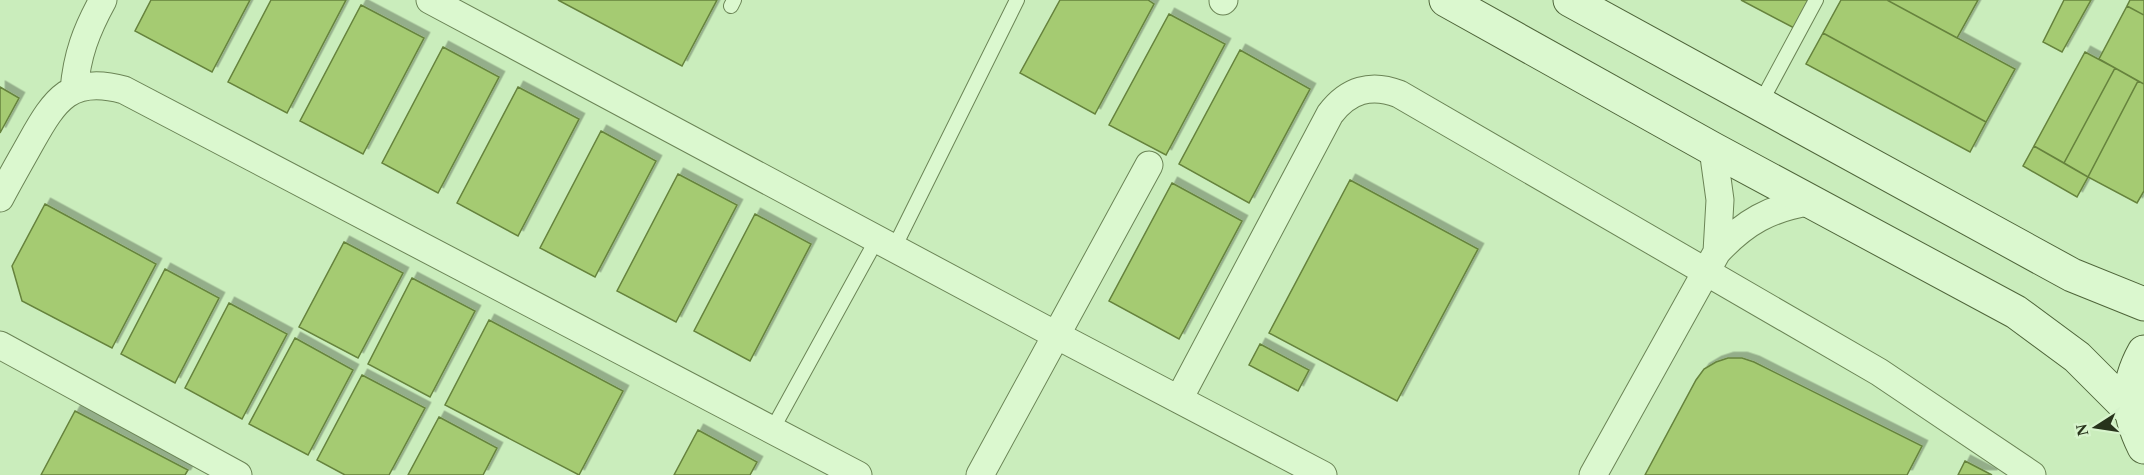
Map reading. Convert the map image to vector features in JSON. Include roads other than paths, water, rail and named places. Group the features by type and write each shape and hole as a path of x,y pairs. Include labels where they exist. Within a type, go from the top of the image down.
{"main road":[{"path":"1446,0 1713,149 2016,312 2077,357 2130,410"},
{"path":"1574,1 2072,275 2144,304"},
{"path":"2144,352 2135,371 2130,390 2130,410 2135,430 2144,447"}],"street":[{"path":"74,90 81,46 103,0"},
{"path":"430,0 1323,475"},
{"path":"0,198 46,115 63,96 91,85 108,85 124,90 858,475"},
{"path":"1179,399 1330,114 1343,99 1361,90 1386,89 1711,262 2032,475"},
{"path":"1711,262 1720,200 1713,149"},
{"path":"980,475 1149,165"},
{"path":"1593,475 1711,262 1732,236 1749,222 1789,205 1810,202"},
{"path":"0,345 238,475"}],"lane":[{"path":"772,430 885,243 1017,0"},
{"path":"1760,105 1816,0"}]}
